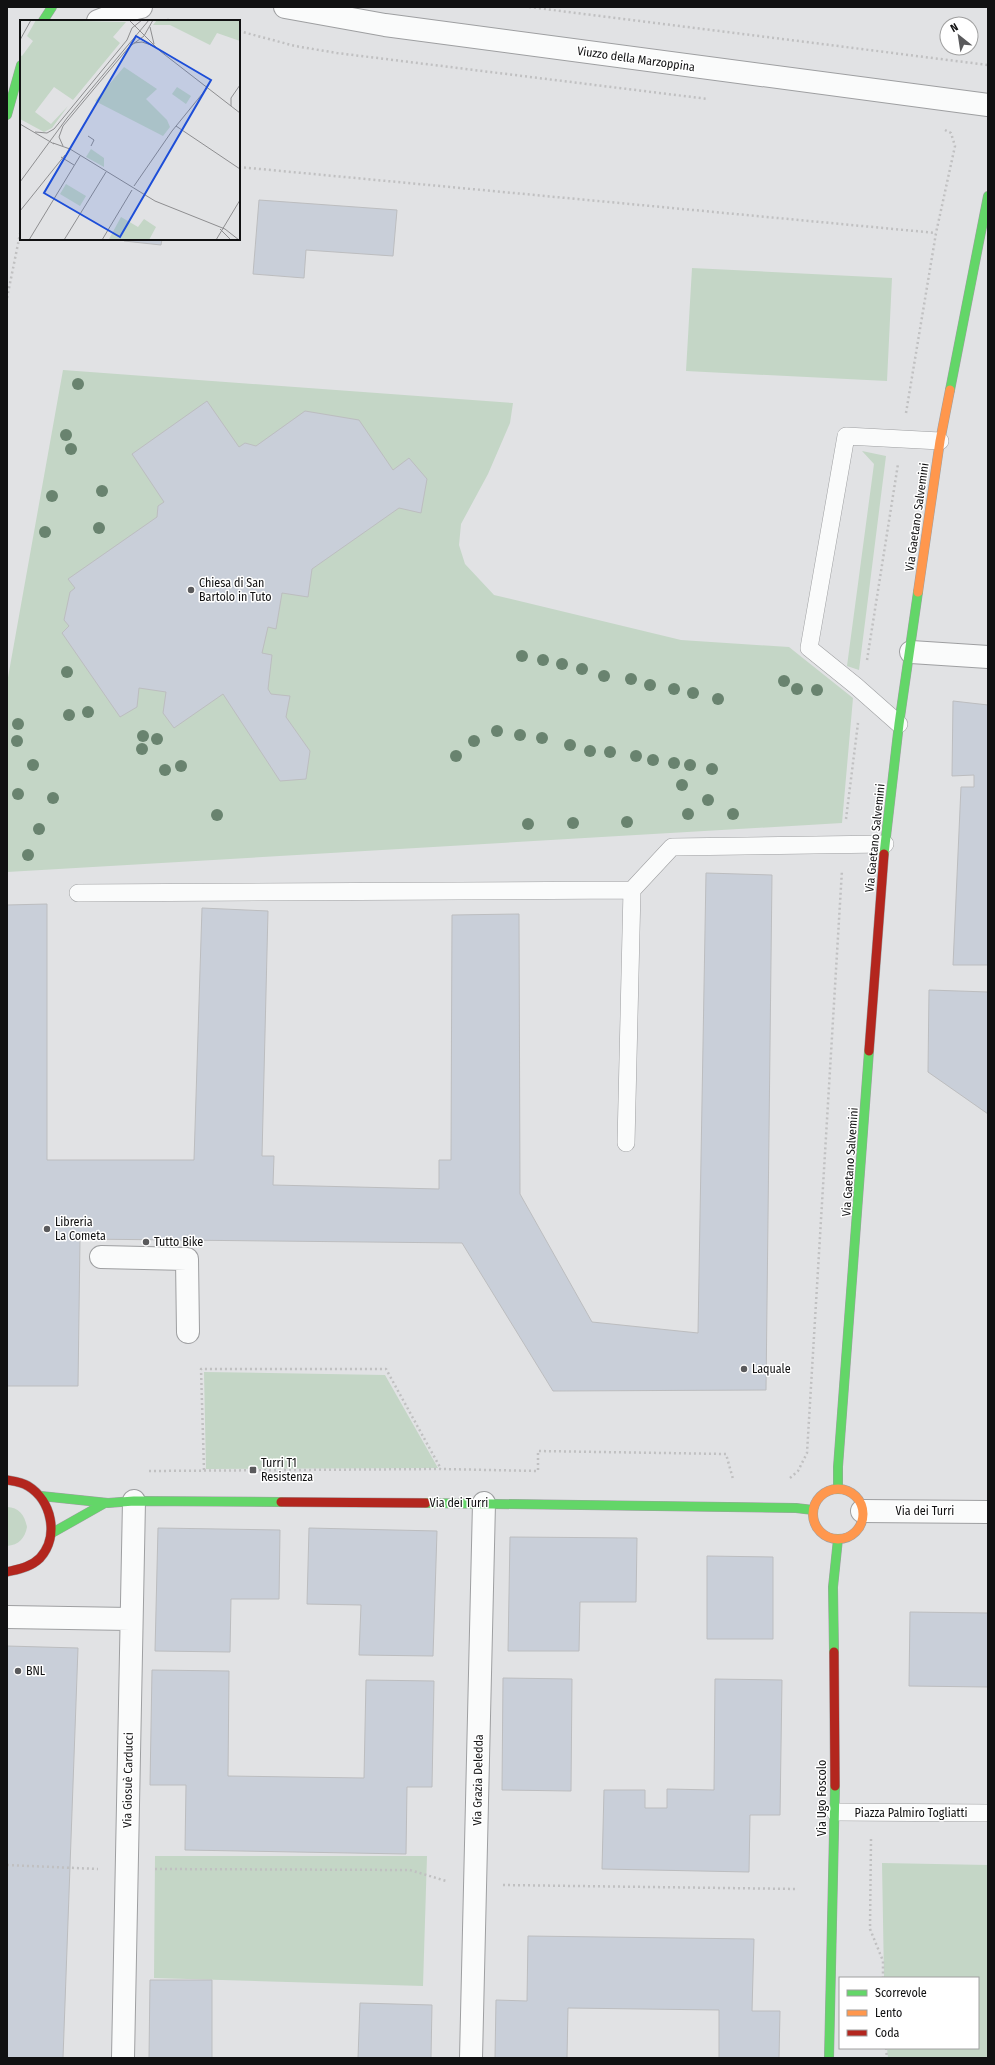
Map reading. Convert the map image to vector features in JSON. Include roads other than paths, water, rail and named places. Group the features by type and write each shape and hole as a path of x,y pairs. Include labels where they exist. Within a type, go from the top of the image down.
{"street":[{"path":"44,20 52,7"},
{"path":"101,20 127,10 141,7"},
{"name":"Viuzzo della Marzoppina","path":"285,7 385,26 988,105"},
{"path":"7,116 17,89 20,71"},
{"name":"Via Gaetano Salvemini","path":"838,1489 838,1467 885,844 899,724 911,652 940,441 988,196"},
{"path":"911,652 988,657"},
{"path":"101,1257 187,1259 188,1332"},
{"name":"Via dei Turri","path":"7,1480 22,1483 41,1496 50,1512 52,1533 44,1552 36,1562 25,1568 7,1572"},
{"path":"838,1489 854,1495 860,1503 862,1510 861,1523 857,1530 847,1537 838,1539 826,1536 817,1528 814,1521 813,1510 816,1501 822,1495 828,1491 838,1489"},
{"name":"Via dei Turri","path":"41,1496 105,1503 134,1501 484,1503 796,1508 813,1510"},
{"name":"Via Giosuè Carducci","path":"123,2058 130,1619 134,1501"},
{"name":"Via dei Turri","path":"52,1533 105,1503"},
{"name":"Via Grazia Deledda","path":"471,2058 484,1503"},
{"name":"Via dei Turri","path":"862,1510 988,1512"},
{"name":"Via Ugo Foscolo","path":"829,2058 835,1812 833,1587 838,1539"},
{"path":"7,1617 130,1619"}],"lane":[{"path":"899,724 856,686 809,648 846,436 940,441"},
{"path":"626,1143 632,890 672,847 885,844"},
{"path":"78,893 632,890"},
{"name":"Piazza Palmiro Togliatti","path":"835,1812 988,1813"}],"place":[{"name":"Chiesa di San Bartolo in Tuto","path":"191,590"},
{"name":"Libreria La Cometa","path":"47,1229"},
{"name":"Tutto Bike","path":"146,1242"},
{"name":"Laquale","path":"744,1369"},
{"name":"Turri T1 Resistenza","path":"253,1470"},
{"name":"BNL","path":"18,1671"}]}
